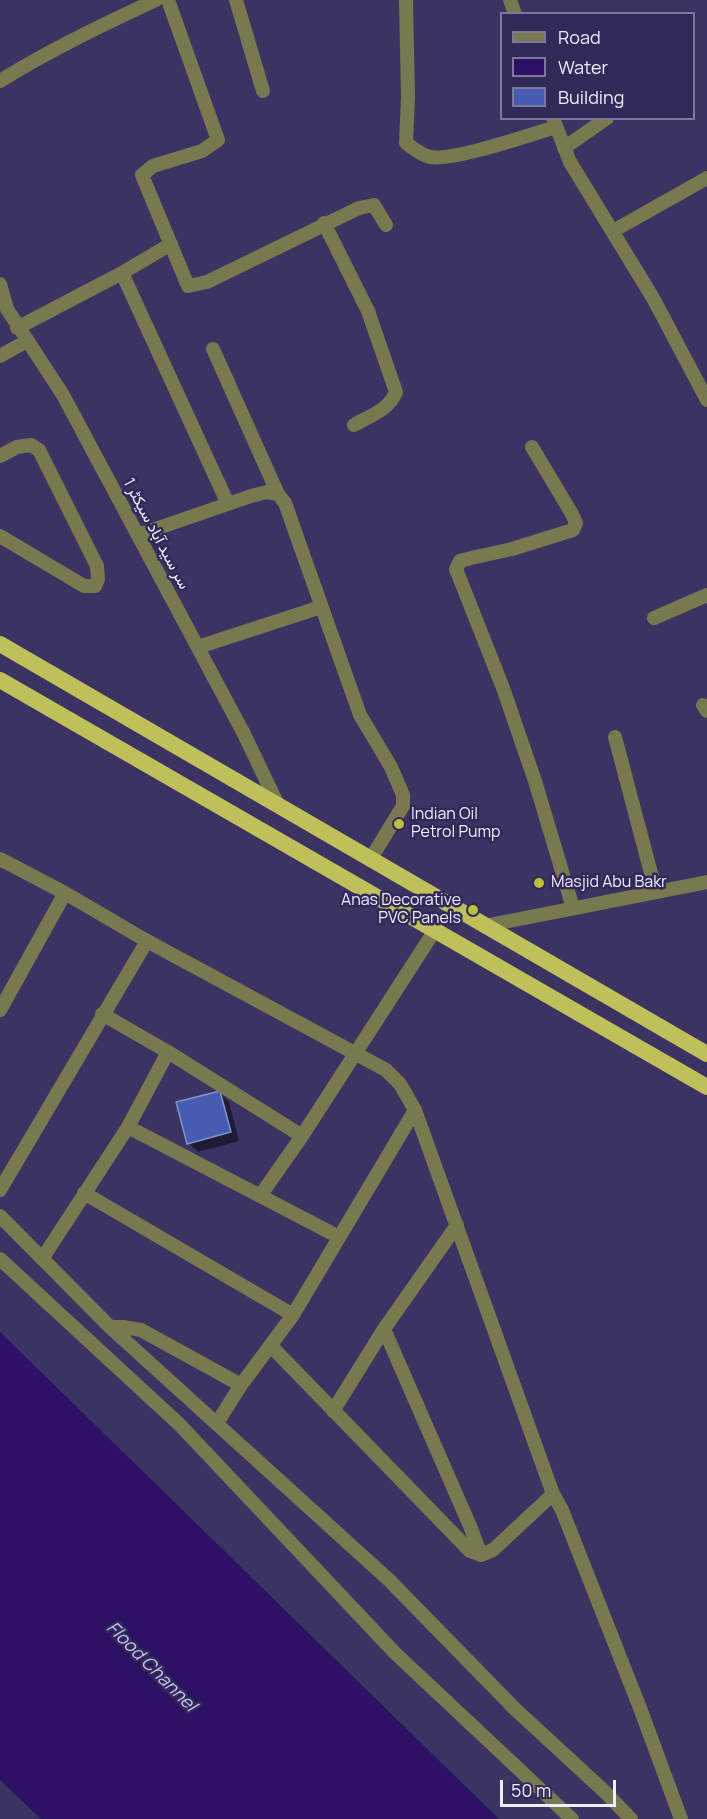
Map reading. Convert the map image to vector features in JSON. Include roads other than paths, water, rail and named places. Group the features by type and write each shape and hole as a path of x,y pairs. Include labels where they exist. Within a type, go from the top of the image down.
{"highway":[{"path":"0,644 707,1054"},
{"path":"0,680 707,1087"}],"street":[{"path":"0,81 82,34 156,0"},
{"path":"168,0 218,140 202,151 153,166 142,175 188,286 207,282 324,223 370,205 374,205 386,225"},
{"path":"236,0 263,91"},
{"path":"406,0 408,97 406,143 430,157 450,155 554,123 570,162 653,298 707,400"},
{"path":"564,148 604,120"},
{"path":"614,231 707,178"},
{"path":"324,223 368,312 396,392 387,407 354,425"},
{"path":"18,328 122,273 171,244"},
{"path":"122,273 228,504"},
{"name":"سر سید آباد سیکٹر 1","path":"0,284 4,304 63,395 244,734 277,803"},
{"path":"0,356 27,341"},
{"path":"213,349 278,494 285,503 360,715 392,766 403,795 403,806 370,860"},
{"path":"0,456 17,447 31,445 39,450 97,566 98,579 94,585 84,586 0,536"},
{"path":"532,447 572,514 576,523 573,530 512,549 460,561 456,569 535,782 573,908"},
{"path":"138,535 267,492 278,494"},
{"path":"654,618 707,595"},
{"path":"198,647 321,607"},
{"path":"615,737 656,892"},
{"path":"0,859 356,1053 386,1070 400,1084 415,1110 553,1494 562,1510 640,1708 681,1819"},
{"path":"484,926 707,882"},
{"path":"0,1010 65,893"},
{"path":"260,1196 302,1136 435,930"},
{"path":"0,1190 147,941"},
{"path":"102,1014 168,1052 302,1136"},
{"path":"42,1259 128,1127 168,1052"},
{"path":"217,1423 241,1385 293,1315 415,1110"},
{"path":"128,1127 339,1237"},
{"path":"84,1193 293,1315"},
{"path":"0,1216 110,1327 389,1580 515,1708 631,1819"},
{"path":"333,1411 384,1329 457,1225"},
{"path":"0,1259 180,1425 395,1653 572,1819"},
{"path":"110,1327 141,1330 241,1385"},
{"path":"384,1329 481,1555"},
{"path":"271,1346 470,1551 481,1555 493,1550 553,1494"}],"water":[{"name":"Flood Channel","path":"0,1332 499,1819 41,1819 0,1780"}],"place":[{"name":"Indian Oil Petrol Pump","path":"399,824"},
{"name":"Masjid Abu Bakr","path":"539,883"},
{"name":"Anas Decorative PVC Panels","path":"473,910"}]}
